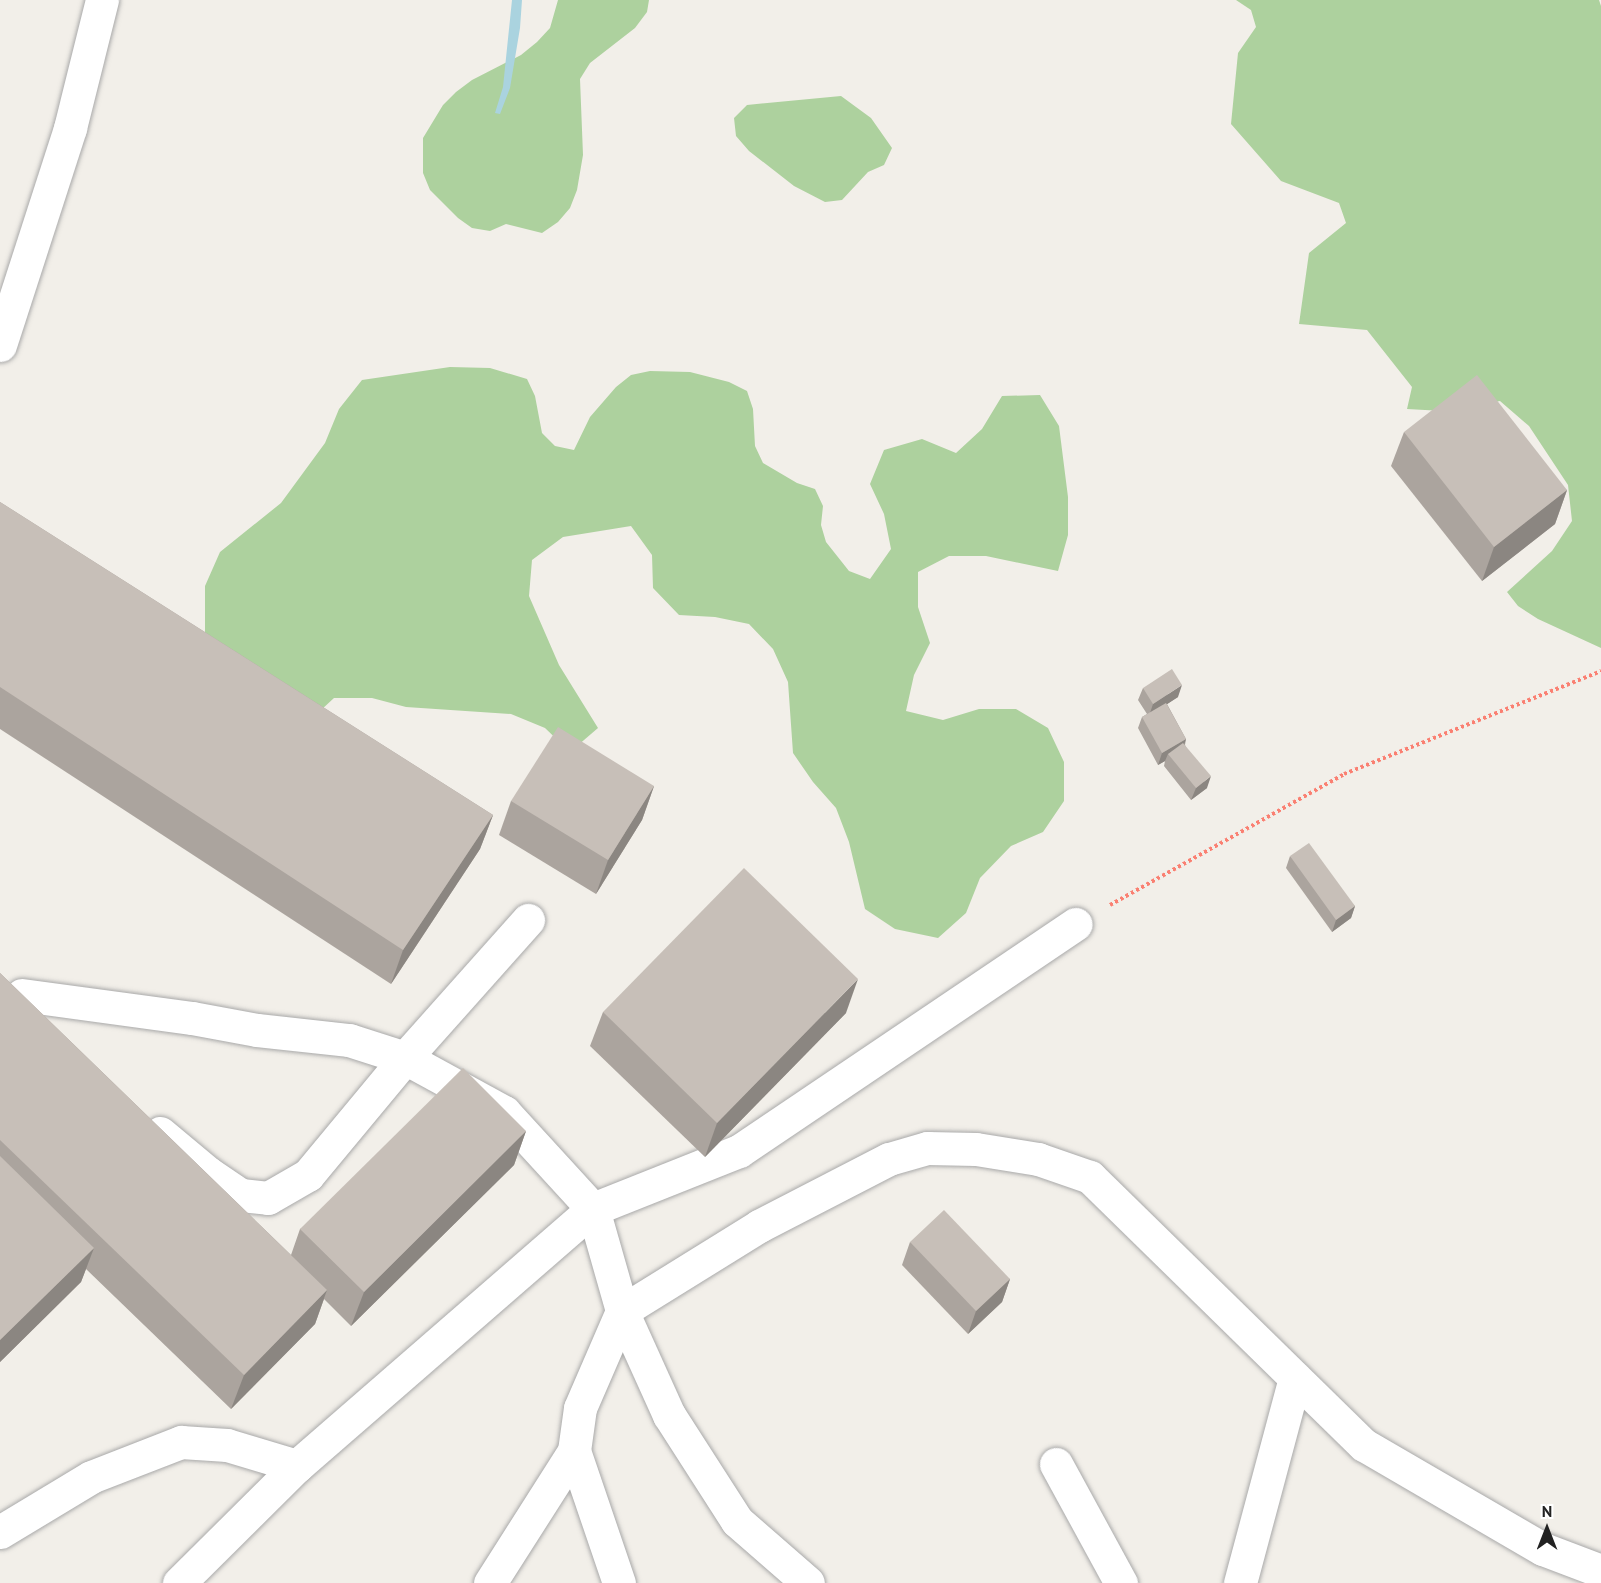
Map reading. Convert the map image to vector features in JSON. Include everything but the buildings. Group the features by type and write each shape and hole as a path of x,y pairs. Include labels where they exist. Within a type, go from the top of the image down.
{"street":[{"path":"0,345 69,128 102,0"},
{"path":"139,1114 208,1173 241,1195 268,1198 308,1175 405,1058 528,920"},
{"path":"179,1583 297,1466 593,1209 739,1151 1076,924"},
{"path":"11,986 257,1030 349,1040 405,1058 504,1112 593,1209 622,1311 669,1415 737,1521 808,1583"},
{"path":"11,986 56,1029"},
{"path":"490,1583 574,1451 580,1408 622,1311 759,1226 888,1160 927,1148 976,1149 1038,1160 1090,1177 1364,1445 1543,1550 1601,1571"},
{"path":"1240,1583 1295,1378"},
{"path":"0,1532 92,1477 181,1442 227,1445 297,1466"},
{"path":"574,1451 619,1583"},
{"path":"1056,1464 1121,1583"}],"path":[{"path":"1076,924 1344,774 1601,670"}],"green space":[{"path":"558,0 649,0 647,12 635,28 590,63 580,79 583,155 577,190 570,208 558,222 542,233 506,224 490,231 472,228 458,218 430,190 423,173 423,138 443,105 456,92 472,80 521,55 537,42 550,28"},
{"path":"1236,0 1599,0 1601,6 1601,648 1538,619 1518,606 1507,592 1552,551 1572,521 1568,485 1529,426 1500,401 1443,411 1407,409 1412,387 1367,330 1299,324 1309,253 1346,223 1339,203 1281,181 1231,124 1238,53 1256,27 1251,10"},
{"path":"841,96 871,118 892,148 884,165 868,172 842,200 825,202 794,186 749,151 736,136 734,118 747,105"},
{"path":"450,367 490,368 527,379 535,396 542,433 555,446 574,450 590,417 616,387 631,375 650,371 690,372 729,382 747,391 753,409 755,446 763,463 797,483 815,489 823,506 821,525 826,542 849,571 870,579 891,549 884,514 870,484 884,450 922,439 956,453 982,429 1002,396 1040,395 1059,426 1068,497 1068,535 1058,571 986,556 949,556 918,572 918,607 930,643 914,675 906,711 943,720 979,709 1016,709 1048,728 1064,762 1064,801 1043,832 1011,846 980,878 966,913 938,938 895,929 865,909 849,842 836,808 813,782 793,753 788,682 773,649 749,624 715,617 679,615 653,588 652,555 631,526 563,537 532,560 529,596 559,665 598,728 570,752 545,728 511,714 406,707 372,698 334,698 307,723 205,656 205,586 220,552 281,503 325,443 339,409 362,380"}],"water":[{"path":"512,0 522,0 520,28 510,88 500,114 495,113 503,87"}]}
